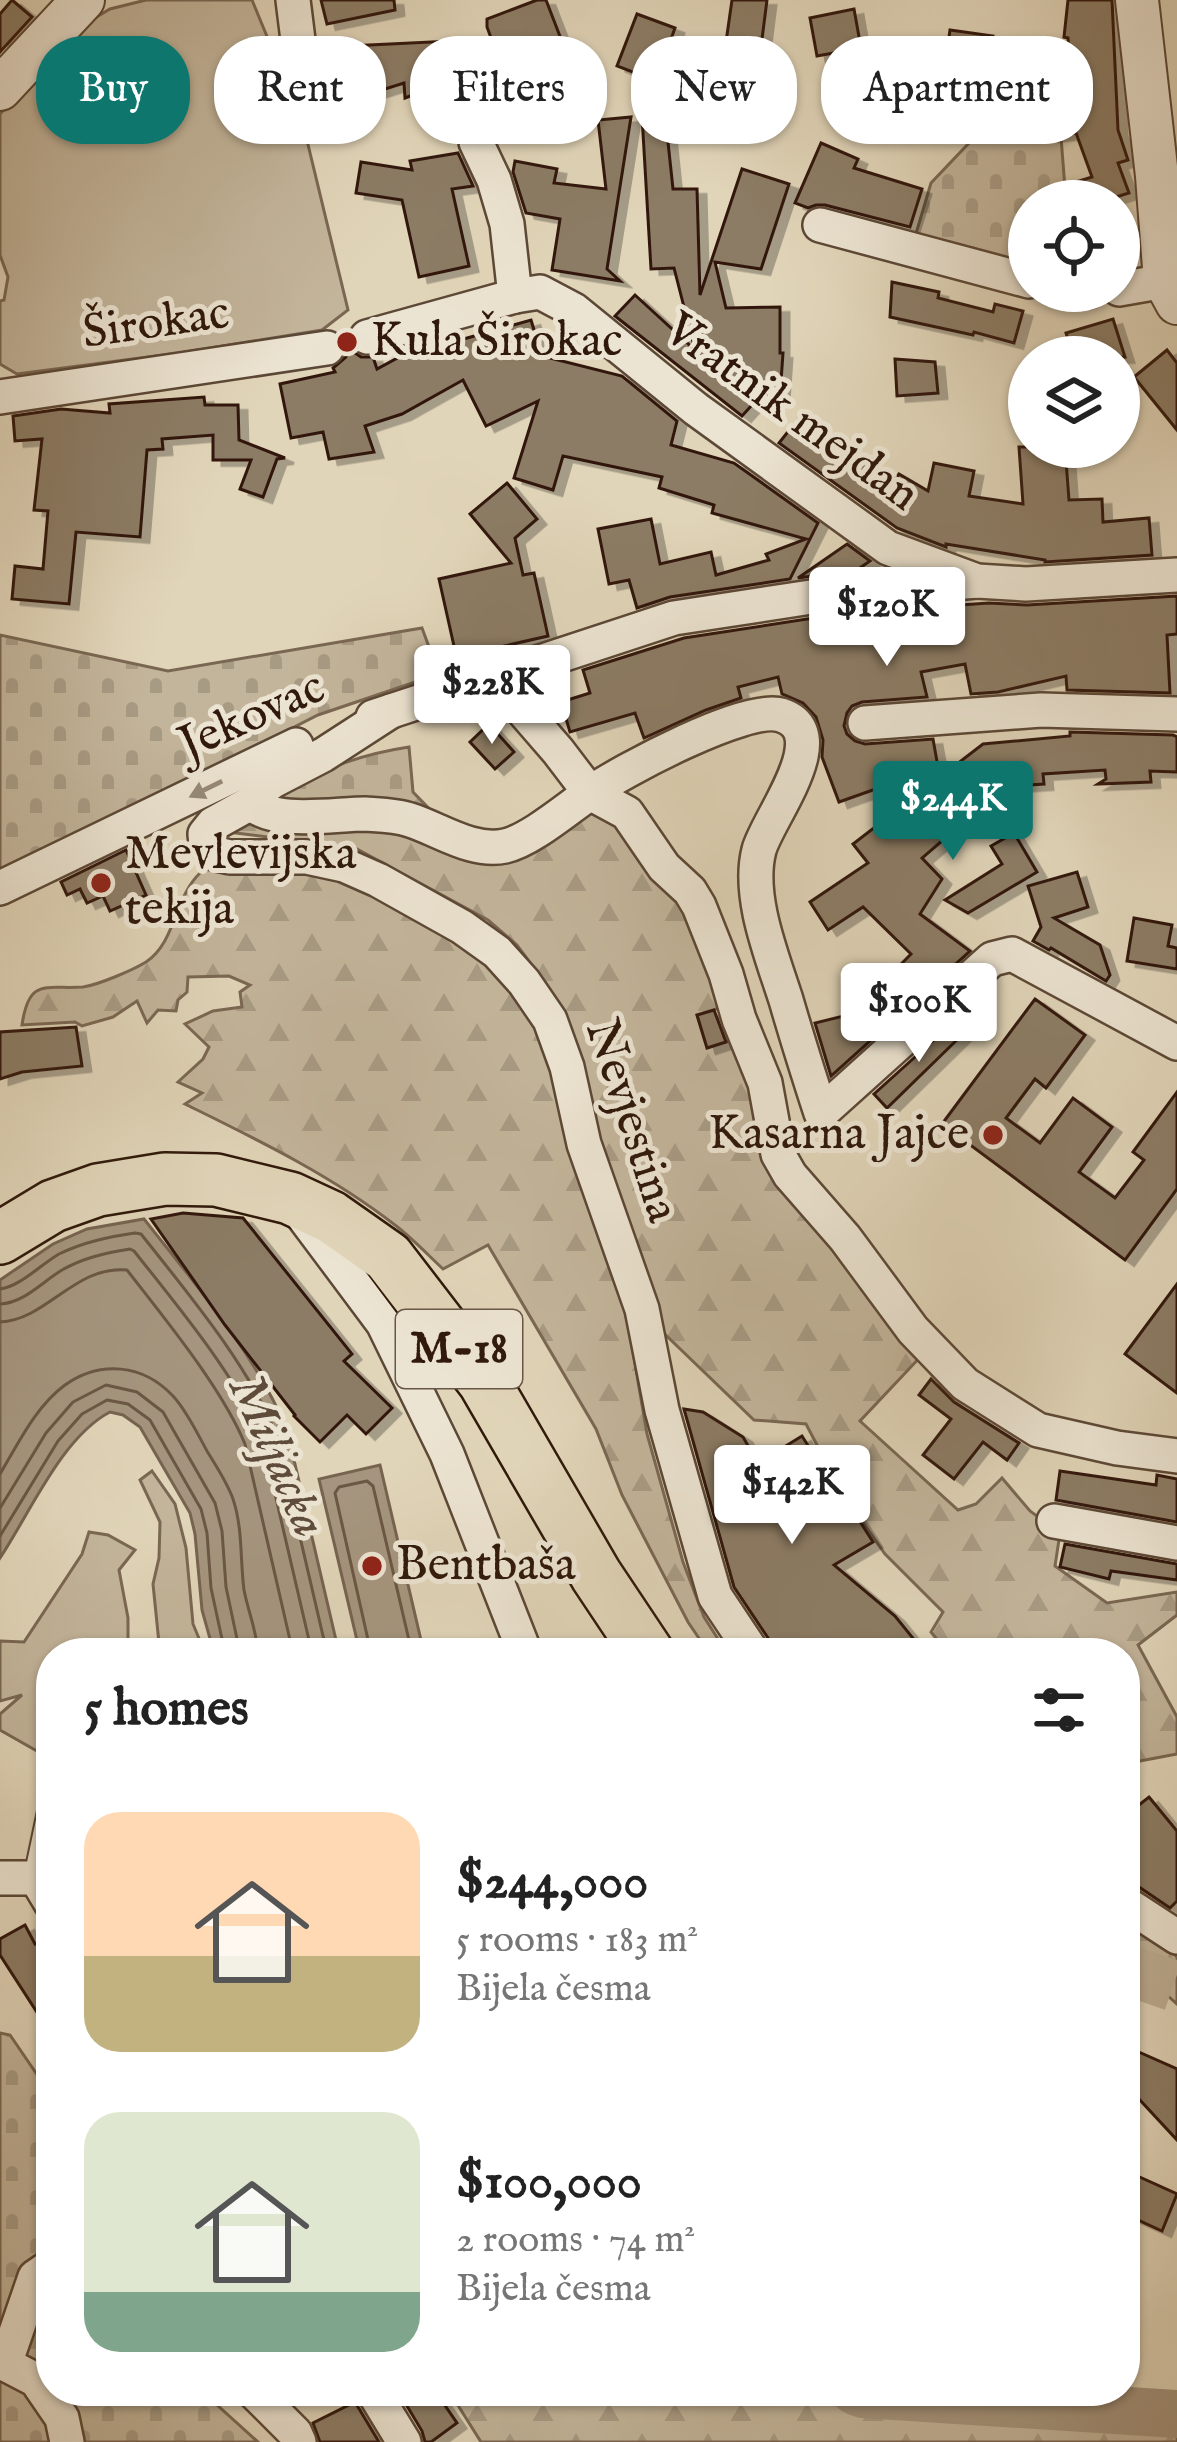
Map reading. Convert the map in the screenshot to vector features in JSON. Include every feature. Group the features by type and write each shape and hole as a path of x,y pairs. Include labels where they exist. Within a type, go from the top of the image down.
{"main road":[{"name":"M-18","path":"0,1238 53,1206 98,1190 165,1179 216,1180 290,1198 331,1216 388,1257 484,1382 638,1638"}],"street":[{"path":"0,89 83,0"},
{"path":"293,0 298,36"},
{"path":"1138,7 1160,54 1166,101 1177,112"},
{"path":"1138,7 1171,292 1140,291"},
{"path":"477,144 507,224 515,296"},
{"path":"820,225 1008,274"},
{"name":"Vratnik mejdan","path":"367,337 540,292 574,310 696,409 888,548 976,581 1026,584 1177,575"},
{"name":"Širokac","path":"0,397 327,348"},
{"name":"Jekovac","path":"0,888 324,732 674,618 844,592 976,581"},
{"path":"493,676 590,793 627,812 664,867 699,906 765,1083 778,1154 913,1330 965,1384 1038,1430 1177,1456"},
{"path":"865,723 1040,710 1177,714"},
{"name":"Nevjestina","path":"391,711 259,790 251,803 213,824 205,834 206,844 216,854 246,859 307,857 344,865 379,880 497,952 550,1020 567,1066 584,1144 642,1309 662,1410 715,1596 743,1638"},
{"path":"251,803 260,812 276,816 405,818 454,839 505,846 694,737 741,717 786,716 800,728 803,748 797,773 760,848 756,877 764,929 821,1114 992,959 1012,954 1177,1043"},
{"path":"290,1198 383,1323 447,1454 519,1638"},
{"path":"1054,1521 1177,1543"},
{"path":"596,1575 616,1638"},
{"path":"0,1878 36,1888"},
{"path":"1140,1913 1177,1937"},
{"path":"36,2276 2,2367 36,2380"},
{"path":"54,2406 67,2442"},
{"path":"268,2406 299,2442"},
{"path":"382,2406 404,2442"}],"green space":[{"path":"146,0 252,0 267,36 214,36 214,144 308,144 348,310 322,330 17,374 0,364 0,301 8,277 0,255 0,114 36,76 36,144 190,144 190,36 75,36 110,9"},
{"path":"968,144 1062,144 1064,180 1008,180 1008,287 907,264 931,183"},
{"path":"422,628 439,674 318,715 0,877 0,635 168,671"},
{"path":"409,747 413,792 445,825 284,804 288,787 303,780 361,757"},
{"path":"590,799 622,818 692,906 729,1005 697,1015 707,1047 740,1037 770,1158 925,1352 860,1421 958,1510 976,1504 1002,1478 1030,1511 1060,1533 1055,1566 1107,1603 1177,1592 1177,1615 1140,1643 1140,1638 936,1638 931,1632 943,1612 885,1554 841,1491 806,1424 754,1420 648,1318 592,1136 569,1030 543,980 517,945 488,920 355,848 228,832 238,821 380,819 477,849"},
{"path":"216,863 341,871 507,973 555,1064 628,1323 647,1434 683,1562 717,1638 699,1638 688,1622 622,1495 596,1429 488,1245 443,1269 401,1230 345,1190 185,1104 202,1093 178,1082 209,1047 185,1024 213,1011 242,1007 240,992 250,985 229,976 188,977 187,992 178,1000 176,1011 158,1010 147,1023 137,1001 113,1017 82,1026 75,1022 22,1025 35,992 89,986 146,962 163,943 191,883"},
{"path":"152,1471 175,1504 199,1638 158,1638 153,1584 160,1522 140,1480"},
{"path":"89,1532 108,1535 135,1550 119,1570 128,1638 36,1638 36,1750 0,1730 0,1714 22,1695 0,1701 0,1641 24,1642 82,1554"},
{"path":"1140,1649 1177,1717 1177,1754 1140,1761"},
{"path":"1140,1924 1177,1957 1177,2004 1140,1971"},
{"path":"0,2033 10,2035 36,2073 36,2406 218,2406 258,2442 0,2442"},
{"path":"458,2406 839,2406 861,2415 1061,2415 1177,2432 1177,2442 481,2442"}],"water":[{"name":"Miljacka","path":"144,1219 259,1375 287,1430 336,1638 210,1638 190,1513 140,1427 123,1415 110,1412 77,1439 0,1558 0,1280 53,1244 87,1229"},
{"name":"Bentbaša","path":"380,1465 420,1638 356,1638 319,1479"}],"building":[{"path":"12,0 32,17 0,52 0,14"},
{"path":"321,0 394,0 395,10 327,24"},
{"path":"546,0 560,36 490,36 487,19"},
{"path":"732,0 767,0 762,36 727,36"},
{"path":"1068,0 1112,0 1118,130 1128,160 1118,163 1124,180 1082,180 1092,177 1080,144 1093,144 1093,36 1064,36"},
{"path":"854,9 859,36 821,36 821,55 817,56 810,18"},
{"path":"637,14 675,28 672,36 631,36 631,71 617,66"},
{"path":"950,30 993,36 949,36"},
{"path":"410,43 410,96 405,98 404,83 386,89 386,44"},
{"path":"631,117 607,269 620,281 552,270 560,219 526,213 513,172 515,161 557,169 554,183 606,189 601,144 607,144 607,119"},
{"path":"821,143 858,159 854,168 922,189 910,227 825,205 808,208 795,203"},
{"path":"644,144 668,144 673,189 697,189 700,295 742,169 789,184 761,269 715,262 726,308 780,307 780,396 761,395 742,416 615,316 635,295 695,350 674,268 651,269"},
{"path":"458,153 473,186 452,189 469,266 419,277 402,200 356,193 361,162 412,170 410,161"},
{"path":"892,282 939,292 938,298 993,312 995,304 1008,307 1008,312 1023,312 1016,336 1008,336 1008,341 890,317"},
{"path":"1113,319 1118,336 1067,336"},
{"path":"531,320 542,356 622,376 677,421 671,445 734,463 818,523 790,579 670,597 637,608 629,580 609,584 598,529 651,519 660,564 711,552 716,575 769,560 766,554 806,539 712,513 714,505 659,488 662,477 563,456 553,490 514,478 538,401 486,426 463,380 402,414 365,426 374,452 329,459 323,432 291,438 280,384 335,372 333,368 346,357 348,344 361,357 373,357 377,369 425,343 442,338 446,344"},
{"path":"1167,350 1177,363 1177,430 1140,384 1140,372"},
{"path":"895,359 935,362 938,393 897,396"},
{"path":"204,397 205,405 238,405 239,440 285,458 277,459 263,497 240,489 251,460 213,460 213,435 162,439 163,449 147,450 140,537 76,532 69,604 12,599 15,566 43,569 48,511 34,510 42,439 15,441 13,416 61,409 110,413 109,404"},
{"path":"802,414 896,478 899,474 928,491 934,463 974,471 969,496 1023,504 1020,468 1067,468 1069,500 1102,499 1103,522 1149,518 1152,555 1045,562 946,547 897,528 779,443"},
{"path":"507,483 537,519 515,538 523,575 534,573 548,636 491,649 492,655 458,664 439,579 511,563 470,514"},
{"path":"847,544 870,561 857,570 798,578"},
{"path":"1177,596 1177,634 1167,635 1170,693 1067,690 1066,676 971,694 965,664 921,672 927,697 862,702 852,706 844,726 855,741 865,744 933,739 938,767 839,802 822,757 816,717 803,703 782,694 778,677 738,687 741,698 644,738 635,713 570,732 561,702 590,693 583,670 684,638 846,613"},
{"path":"489,724 514,752 495,769 470,742"},
{"path":"1070,732 1173,735 1177,737 1177,772 1150,771 1151,782 1098,784 1106,779 1105,770 1043,774 1044,784 997,785 930,796 957,828 922,858 942,879 920,914 970,951 831,1076 815,1023 852,1014 911,954 863,907 828,930 810,902 868,863 853,844 983,744 1070,736"},
{"path":"1014,833 1037,872 968,913 945,900 1002,864 991,846"},
{"name":"Mevlevijska tekija","path":"126,850 146,895 110,911 103,896 87,903 80,889 67,895 61,882"},
{"path":"1077,872 1088,907 1054,918 1100,945 1110,975 1106,981 1033,941 1041,927 1028,886"},
{"path":"1134,918 1172,925 1168,946 1177,948 1177,969 1127,961"},
{"name":"Kasarna Jajce","path":"1035,999 1085,1035 1046,1088 1035,1079 1006,1118 1040,1143 1073,1098 1112,1127 1079,1172 1115,1198 1144,1160 1133,1152 1177,1092 1177,1189 1125,1260 942,1124"},
{"path":"714,1010 726,1042 707,1048 697,1015"},
{"path":"955,1021 965,1032 887,1108 874,1094"},
{"path":"76,1027 82,1066 0,1079 0,1032"},
{"path":"183,1213 243,1218 352,1354 344,1361 392,1408 366,1434 347,1415 320,1442 294,1416 151,1219"},
{"path":"1177,1284 1177,1393 1125,1354"},
{"path":"931,1379 954,1402 1019,1443 1007,1460 983,1442 954,1479 923,1455 951,1419 919,1395"},
{"path":"684,1409 703,1412 743,1437 758,1463 802,1436 873,1542 834,1565 895,1616 913,1638 768,1638 734,1587"},
{"path":"1060,1471 1156,1485 1157,1475 1177,1479 1177,1522 1056,1500"},
{"path":"1065,1544 1177,1564 1177,1580 1111,1571 1109,1579 1060,1567"},
{"path":"1149,1797 1177,1831 1177,1901 1170,1908 1140,1888 1140,1804"},
{"path":"25,1925 36,1944 36,2011 0,1955 0,1939"},
{"path":"1140,2053 1177,2069 1177,2140 1140,2100"},
{"path":"1140,2177 1177,2194 1162,2231 1140,2221"},
{"path":"347,2406 357,2406 379,2442 320,2442 313,2423"},
{"path":"407,2406 445,2406 457,2423 431,2442 425,2442"}],"waterway":[{"name":"Miljacka","path":"1051,2406 1177,2414"}],"tunnel":[{"path":"1140,1974 1177,1987"}],"place":[{"name":"Kula Širokac","path":"347,342"},
{"name":"Mevlevijska tekija","path":"101,883"},
{"name":"Kasarna Jajce","path":"993,1135"},
{"name":"Bentbaša","path":"372,1566"}]}
